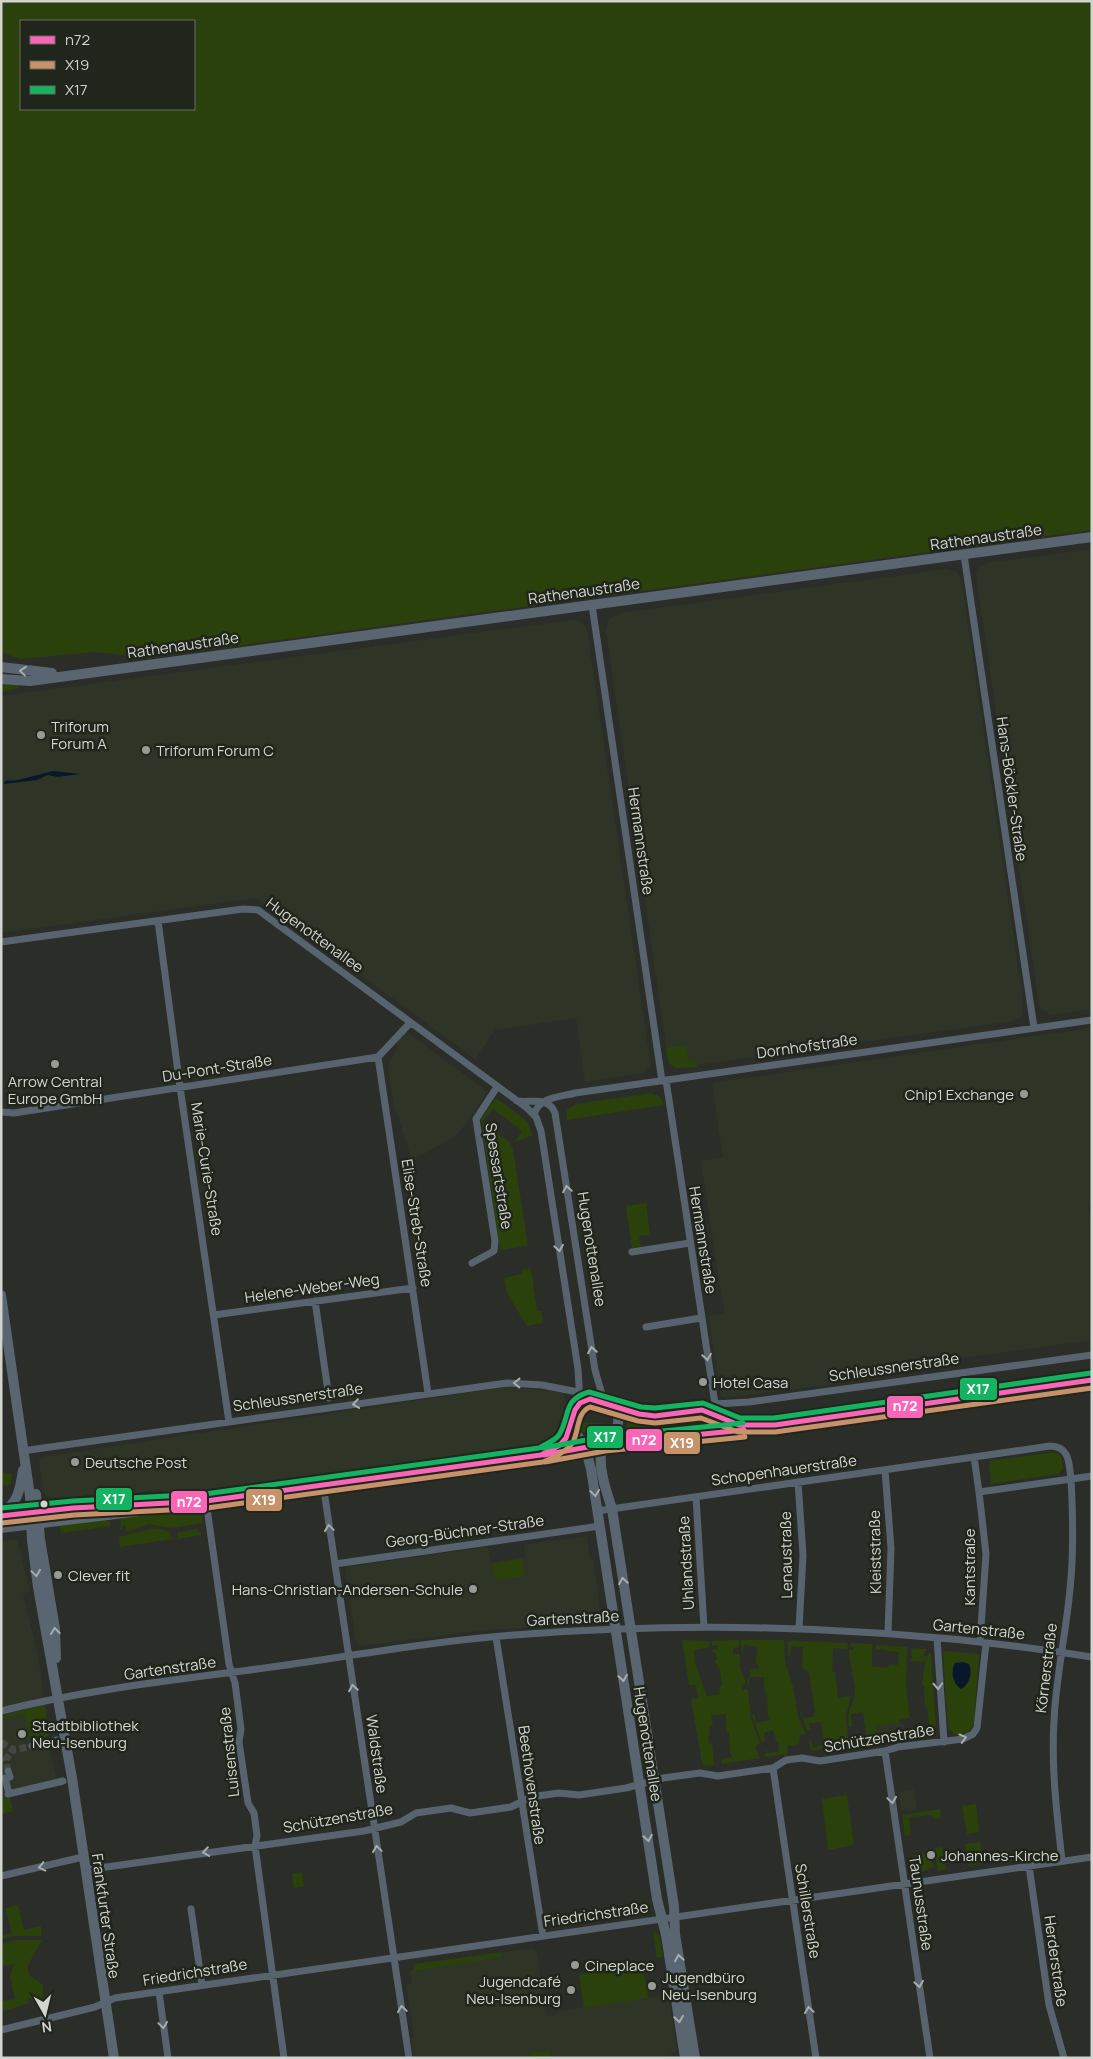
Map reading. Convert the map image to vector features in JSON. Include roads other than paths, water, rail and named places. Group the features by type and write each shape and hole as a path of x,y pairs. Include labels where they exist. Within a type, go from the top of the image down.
{"street":[{"name":"Rathenaustraße","path":"1,680 30,681 1092,538"},
{"name":"Hans-Böckler-Straße","path":"964,555 1034,1028"},
{"name":"Hermannstraße","path":"592,605 715,1404"},
{"name":"Rathenaustraße","path":"1,667 36,672 81,674"},
{"name":"Hugenottenallee","path":"1,942 243,909 258,910 534,1115"},
{"name":"Marie-Curie-Straße","path":"158,921 180,1087 229,1422"},
{"name":"Dornhofstraße","path":"544,1101 575,1093 1092,1020"},
{"path":"378,1057 410,1023"},
{"name":"Du-Pont-Straße","path":"1,1112 14,1113 378,1057"},
{"name":"Elise-Streb-Straße","path":"378,1057 428,1394"},
{"name":"Spessartstraße","path":"472,1263 494,1251 495,1241 476,1119 497,1087"},
{"path":"516,1100 544,1101"},
{"name":"Hugenottenallee","path":"544,1101 552,1107 556,1117 595,1370 608,1402 617,1415 617,1427 600,1444 600,1459 612,1509 695,2058"},
{"path":"541,1455 560,1445 566,1438 573,1415 582,1397 541,1131 534,1115 535,1110 544,1101"},
{"name":"Du-Pont-Straße","path":"1,1119 14,1113"},
{"path":"632,1252 690,1243"},
{"name":"Helene-Weber-Weg","path":"214,1315 413,1288"},
{"name":"Frankfurter Straße","path":"1,1295 17,1397 23,1412 35,1525 55,1629 67,1780 83,1857 114,2058"},
{"path":"315,1301 329,1398"},
{"path":"646,1327 701,1318"},
{"name":"Schleussnerstraße","path":"608,1402 639,1414 655,1416 702,1410 715,1404 758,1401 1092,1354"},
{"path":"1,1528 190,1505 323,1484 566,1452 600,1444 738,1431 1092,1380"},
{"name":"Schleussnerstraße","path":"27,1455 229,1422 507,1383 538,1384 570,1391 582,1397"},
{"path":"582,1397 608,1402"},
{"name":"Schleussnerstraße","path":"702,1410 739,1426 775,1425"},
{"name":"Hugenottenallee","path":"572,1423 585,1447 600,1526 639,1784 685,2058"},
{"path":"578,1437 600,1444"},
{"name":"Hugenottenallee","path":"606,1485 605,1465 607,1451 619,1442"},
{"name":"Körnerstraße","path":"974,1457 1056,1446 1066,1453 1071,1479 1071,1575 1055,1709 1053,1759 1062,1861"},
{"path":"1,1514 12,1506 19,1494 27,1455"},
{"path":"541,1455 554,1457 572,1456 588,1461"},
{"name":"Schopenhauerstraße","path":"597,1511 974,1457"},
{"name":"Kantstraße","path":"944,1742 967,1738 977,1728 983,1643 986,1554 974,1457"},
{"name":"Kleiststraße","path":"885,1470 892,1548 888,1633"},
{"path":"979,1492 1092,1476"},
{"name":"Lenaustraße","path":"798,1482 803,1563 799,1629"},
{"name":"Waldstraße","path":"323,1484 408,2058"},
{"name":"Uhlandstraße","path":"696,1497 704,1627"},
{"path":"1,1514 190,1500 206,1501"},
{"name":"Luisenstraße","path":"206,1501 241,1729 239,1742 248,1804 253,1811 257,1836 255,1846 284,2058"},
{"name":"Georg-Büchner-Straße","path":"335,1564 600,1526"},
{"name":"Gartenstraße","path":"1,1711 60,1696 404,1647 496,1637 630,1629 704,1627 888,1633 1092,1657"},
{"name":"Beethovenstraße","path":"496,1637 542,1936"},
{"path":"937,1638 944,1742"},
{"path":"32,1746 57,1740"},
{"name":"Schützenstraße","path":"85,1870 374,1828 401,1822 416,1813 450,1808 470,1813 511,1807 530,1797 559,1793 579,1795 626,1788 654,1780 700,1772 718,1776 773,1768 786,1760 802,1758 820,1761 885,1751 898,1747 944,1742"},
{"name":"Taunusstraße","path":"885,1751 930,2058"},
{"name":"Schillerstraße","path":"773,1768 816,2058"},
{"path":"8,1771 10,1777 6,1778 9,1794 67,1780"},
{"path":"1,1876 83,1857"},
{"name":"Friedrichstraße","path":"1,2030 104,2003 115,1998 1092,1857"},
{"name":"Herderstraße","path":"1029,1866 1049,2005 1064,2058"},
{"path":"192,1909 202,1985"},
{"path":"159,1992 168,2058"}],"water":[{"path":"53,771 80,774 58,777 48,775 37,780 4,784 5,781 18,780"},
{"path":"955,1663 969,1664 971,1671 968,1682 961,1689 954,1681 953,1666"}],"tunnel":[{"path":"1,1742 13,1750 32,1746"},
{"path":"8,1771 6,1759 13,1750"}],"place":[{"name":"Triforum Forum A","path":"41,735"},
{"name":"Triforum Forum C","path":"146,750"},
{"name":"Arrow Central Europe GmbH","path":"55,1064"},
{"name":"Chip1 Exchange","path":"1024,1094"},
{"name":"Hotel Casa","path":"703,1382"},
{"name":"Deutsche Post","path":"75,1462"},
{"name":"Clever fit","path":"58,1575"},
{"name":"Hans-Christian-Andersen-Schule","path":"473,1589"},
{"name":"Stadtbibliothek Neu-Isenburg","path":"22,1734"},
{"name":"Johannes-Kirche","path":"931,1855"},
{"name":"Cineplace","path":"575,1965"},
{"name":"Jugendbüro Neu-Isenburg","path":"652,1986"},
{"name":"Jugendcafé Neu-Isenburg","path":"571,1990"}]}
